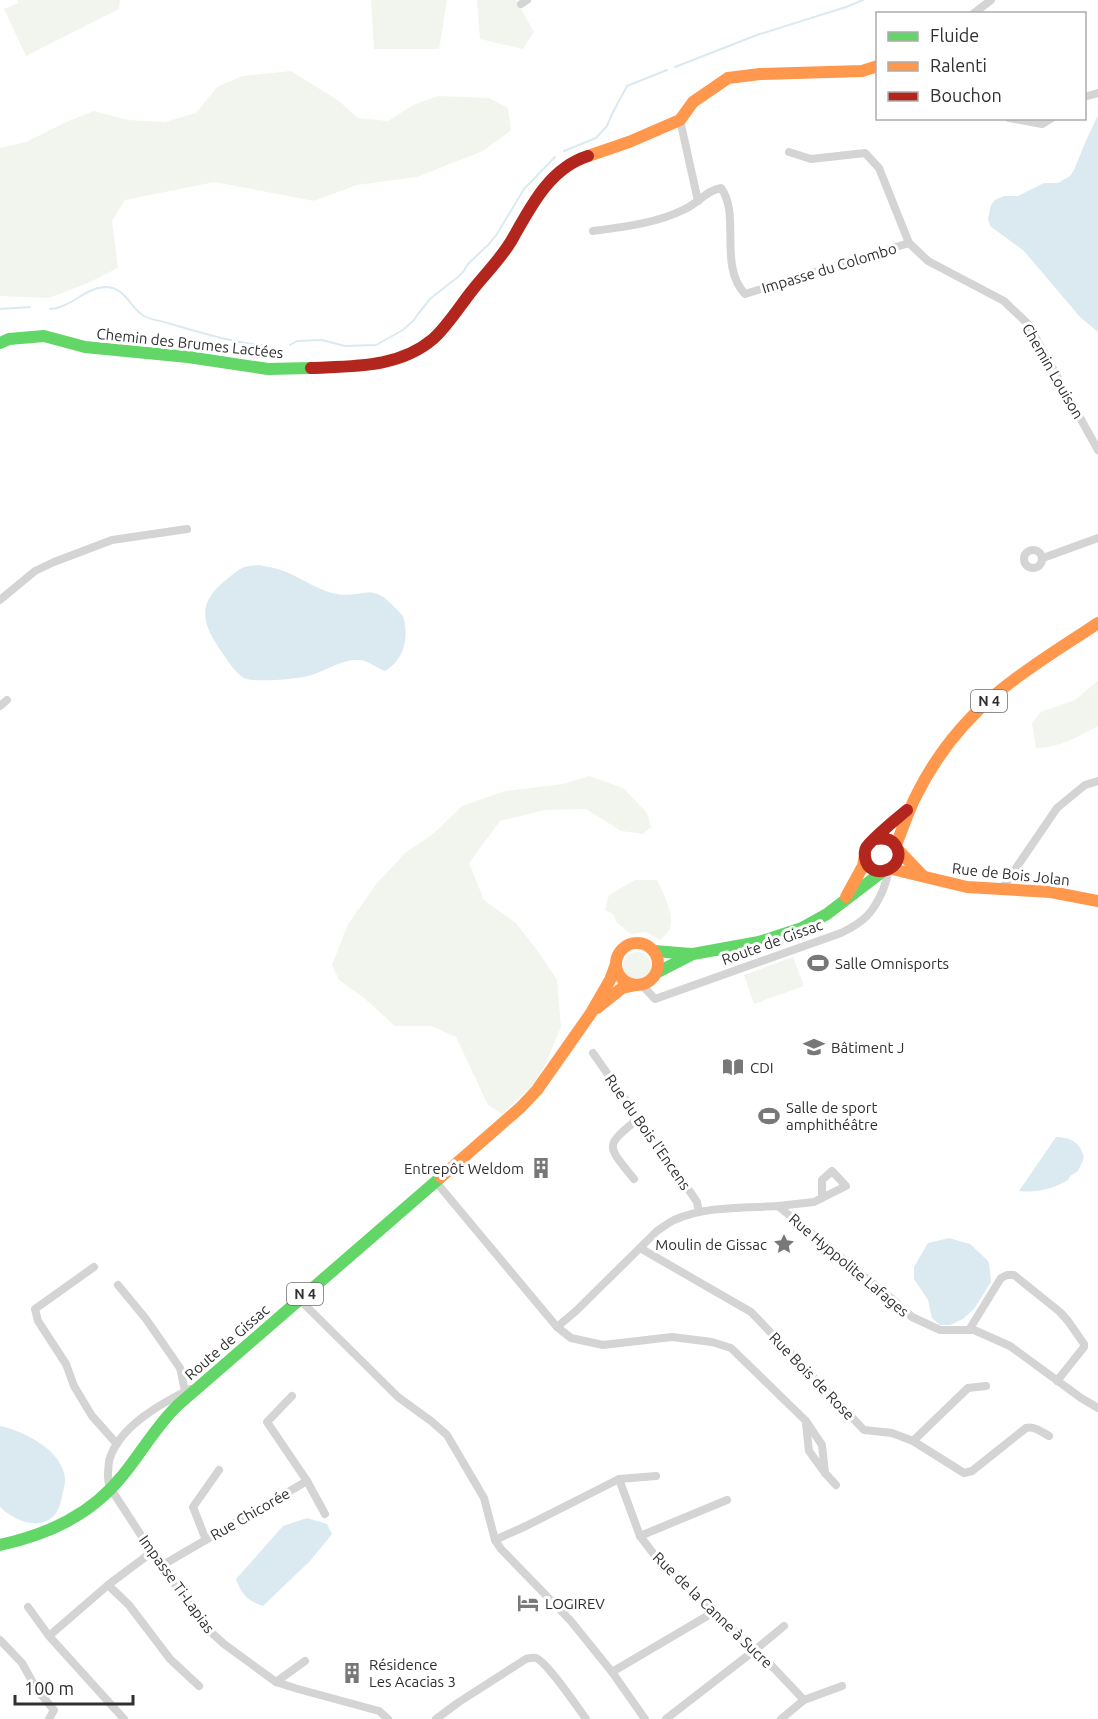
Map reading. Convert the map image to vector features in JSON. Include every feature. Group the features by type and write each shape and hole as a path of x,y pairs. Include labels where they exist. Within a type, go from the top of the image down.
{"main road":[{"path":"680,120 693,102 728,78 760,74 862,71 876,67"},
{"name":"Chemin des Brumes Lactées","path":"0,343 9,339 44,336 85,347 188,357 268,369 362,366 394,360 413,352 434,338 511,242 534,200 565,167 580,158 629,142 680,120"},
{"name":"N 4","path":"887,871 897,861 897,848 910,807 945,749 994,696 1098,623"},
{"name":"N 4","path":"865,855 867,846 910,807"},
{"path":"875,839 889,839 922,876"},
{"path":"865,855 872,869 887,871"},
{"name":"Route de Gissac","path":"844,901 863,866 865,855"},
{"name":"Rue de Bois Jolan","path":"887,871 922,876 952,885 1051,892 1098,901"},
{"name":"Route de Gissac","path":"654,951 693,954 749,944 788,933 820,918 887,871"},
{"name":"N 4","path":"616,964 619,952 630,944 643,944 654,951"},
{"path":"654,951 658,962 656,973"},
{"name":"Route de Gissac","path":"656,973 693,954"},
{"path":"616,964 620,977 639,985"},
{"name":"Route de Gissac","path":"0,1545 32,1538 58,1528 89,1511 111,1490 165,1418 201,1384 521,1107 537,1090 591,1013 610,980 616,964"},
{"name":"N 4","path":"639,985 651,979 656,973"},
{"name":"Route de Gissac","path":"591,1013 622,988 639,985"}],"street":[{"path":"976,12 991,0"},
{"path":"680,120 698,201"},
{"path":"1020,120 1042,124 1049,120"},
{"path":"789,152 811,159 865,153 879,168 909,243"},
{"name":"Impasse du Colombo","path":"593,231 642,224 685,210 713,189 722,188 727,196 733,271 738,286 745,294 909,243"},
{"name":"Chemin Louison","path":"909,243 928,261 1004,301 1028,324 1098,450"},
{"path":"0,600 35,571 54,561 112,540 187,529"},
{"path":"1043,558 1098,538"},
{"path":"1001,890 1058,808 1085,785 1098,781"},
{"name":"Route de Gissac","path":"639,985 655,999 841,933 861,922 873,910 885,884 887,871"},
{"name":"Rue du Bois l'Encens","path":"593,1053 693,1196 699,1212"},
{"path":"634,1179 612,1150 612,1146 614,1139 639,1118"},
{"path":"436,1182 557,1327 572,1338 603,1345 672,1337 712,1342 730,1348 806,1421 822,1445 825,1473"},
{"path":"778,1206 814,1202 822,1198"},
{"name":"Rue Hyppolite Lafages","path":"557,1327 657,1231 672,1220 699,1212 778,1206 912,1317 940,1330 974,1330 1010,1346 1098,1408"},
{"name":"Rue Bois de Rose","path":"640,1248 751,1312 864,1430 892,1433 913,1441 964,1473 972,1471 1026,1428 1037,1429 1049,1436"},
{"path":"94,1267 35,1309 38,1321 66,1364 74,1386 92,1416 117,1444"},
{"path":"969,1330 1001,1278 1014,1275 1060,1312 1084,1344 1057,1381"},
{"path":"118,1286 146,1319 180,1368 185,1391"},
{"path":"299,1299 398,1397 431,1420 447,1435 484,1498 495,1540 501,1549 570,1620 612,1672 645,1719"},
{"path":"111,1490 108,1482 109,1458 117,1444 134,1424 171,1398 201,1384"},
{"path":"913,1441 968,1389 986,1386"},
{"path":"292,1396 267,1422 307,1481"},
{"path":"806,1421 809,1451 836,1485"},
{"path":"206,1540 193,1507 219,1470"},
{"path":"495,1540 619,1479 656,1476"},
{"name":"Rue de la Canne à Sucre","path":"619,1479 640,1536 659,1561 755,1650 804,1701"},
{"name":"Rue Chicorée","path":"161,1566 307,1481 325,1514"},
{"name":"Impasse Ti-Lapias","path":"111,1490 161,1566 212,1633 224,1644 276,1682 380,1711 388,1719"},
{"path":"640,1536 727,1500"},
{"path":"49,1636 108,1585 152,1552"},
{"path":"108,1585 129,1605 170,1659 199,1686"},
{"path":"28,1607 49,1636 124,1719"},
{"path":"612,1672 714,1612"},
{"path":"666,1719 784,1626"},
{"path":"0,1640 22,1663 38,1690 54,1710 49,1719"},
{"path":"436,1719 526,1659 536,1658 543,1663 586,1719"},
{"path":"276,1682 305,1661"},
{"path":"780,1719 804,1701 842,1686"}],"shaded area":[{"path":"17,0 120,0 119,9 26,56 4,9 18,3"},
{"path":"371,0 447,0 439,49 374,49"},
{"path":"477,0 516,0 534,32 523,49 480,39"},
{"path":"291,71 339,101 358,118 388,121 413,105 438,96 489,98 508,108 511,130 483,151 417,177 357,185 314,201 215,182 125,200 112,221 118,268 49,298 0,296 0,148 26,142 94,111 128,120 165,122 196,113 217,87 242,76"},
{"path":"1097,117 1098,332 1080,317 1024,251 990,226 988,219 991,205 995,200 1004,196 1018,196 1044,183 1058,183 1070,176"},
{"path":"259,565 286,572 331,593 347,595 370,593 382,596 403,616 406,632 401,654 385,671 368,662 356,660 344,662 308,676 275,680 244,678 230,664 210,633 205,615 206,606 217,588 235,572 245,567"},
{"path":"1098,681 1098,726 1060,744 1036,748 1032,723 1041,712 1075,700"},
{"path":"589,776 623,788 647,813 651,827 643,834 621,831 586,809 545,810 500,821 469,863 484,900 516,923 557,980 561,1027 539,1079 502,1114 488,1105 456,1037 431,1026 395,1026 364,998 339,980 332,965 348,924 377,883 406,852 433,834 462,806 505,791 563,784"},
{"path":"635,880 657,880 665,896 671,923 668,932 660,940 646,932 631,934 617,923 613,914 605,910 609,895"},
{"path":"637,952 647,956 651,966 647,976 637,980 627,976 623,966 627,956"},
{"path":"793,957 804,986 754,1004 744,975"},
{"path":"1056,1137 1071,1140 1080,1148 1084,1158 1078,1171 1057,1186 1038,1191 1019,1191"},
{"path":"949,1238 970,1244 987,1260 991,1282 974,1309 963,1319 950,1325 940,1325 932,1318 928,1300 914,1279 914,1267 928,1243"},
{"path":"0,1426 20,1432 40,1443 57,1459 62,1468 65,1482 59,1508 46,1521 28,1523 0,1507"},
{"path":"307,1518 327,1524 332,1534 310,1561 263,1606 253,1602 240,1589 236,1579 283,1526"}],"waterway":[{"path":"675,67 757,35 863,0"},
{"path":"564,151 596,138 607,126 627,86 667,70"},
{"path":"290,345 297,341 322,340 345,346 376,345 403,330 431,298 458,277 489,244 524,189 555,157"},
{"path":"50,309 58,308 97,288 112,288 123,294 139,312 150,319 227,339 273,347"},
{"path":"0,309 30,307"}],"traffic: fast":[{"path":"0,343 9,339 44,336 85,347 188,357 268,369 311,368"},
{"path":"656,973 693,954 759,942 802,928 827,914 882,872"},
{"path":"654,951 691,954"},
{"path":"0,1545 52,1529 83,1512 97,1501 123,1475 178,1405 441,1177"}],"traffic: slow":[{"path":"588,156 629,142 680,120 693,102 728,78 760,74 862,71 876,67"},
{"path":"896,845 925,780 962,727 1008,684 1098,623"},
{"path":"898,850 922,875"},
{"path":"846,897 863,866 865,855"},
{"path":"892,869 967,887 1051,892 1098,901"},
{"path":"637,943 652,949 658,964 652,979 637,985 622,979 616,964 622,949 637,943"},
{"path":"441,1177 521,1107 537,1090 591,1013 610,980 616,964"},
{"path":"597,1008 622,988 636,985"}],"traffic: jam":[{"path":"311,368 375,364 406,355 433,339 504,252 527,213 552,179 563,169 588,156"},
{"path":"875,839 889,840 896,846 899,854 897,861 887,870 873,870 868,865 865,850 878,835 907,810"}],"place":[{"name":"Salle Omnisports","path":"818,963"},
{"name":"Bâtiment J","path":"814,1047"},
{"name":"CDI","path":"733,1067"},
{"name":"Salle de sport amphithéâtre","path":"769,1116"},
{"name":"Entrepôt Weldom","path":"541,1168"},
{"name":"Moulin de Gissac","path":"784,1244"},
{"name":"LOGIREV","path":"528,1603"},
{"name":"Résidence Les Acacias 3","path":"352,1673"}]}
